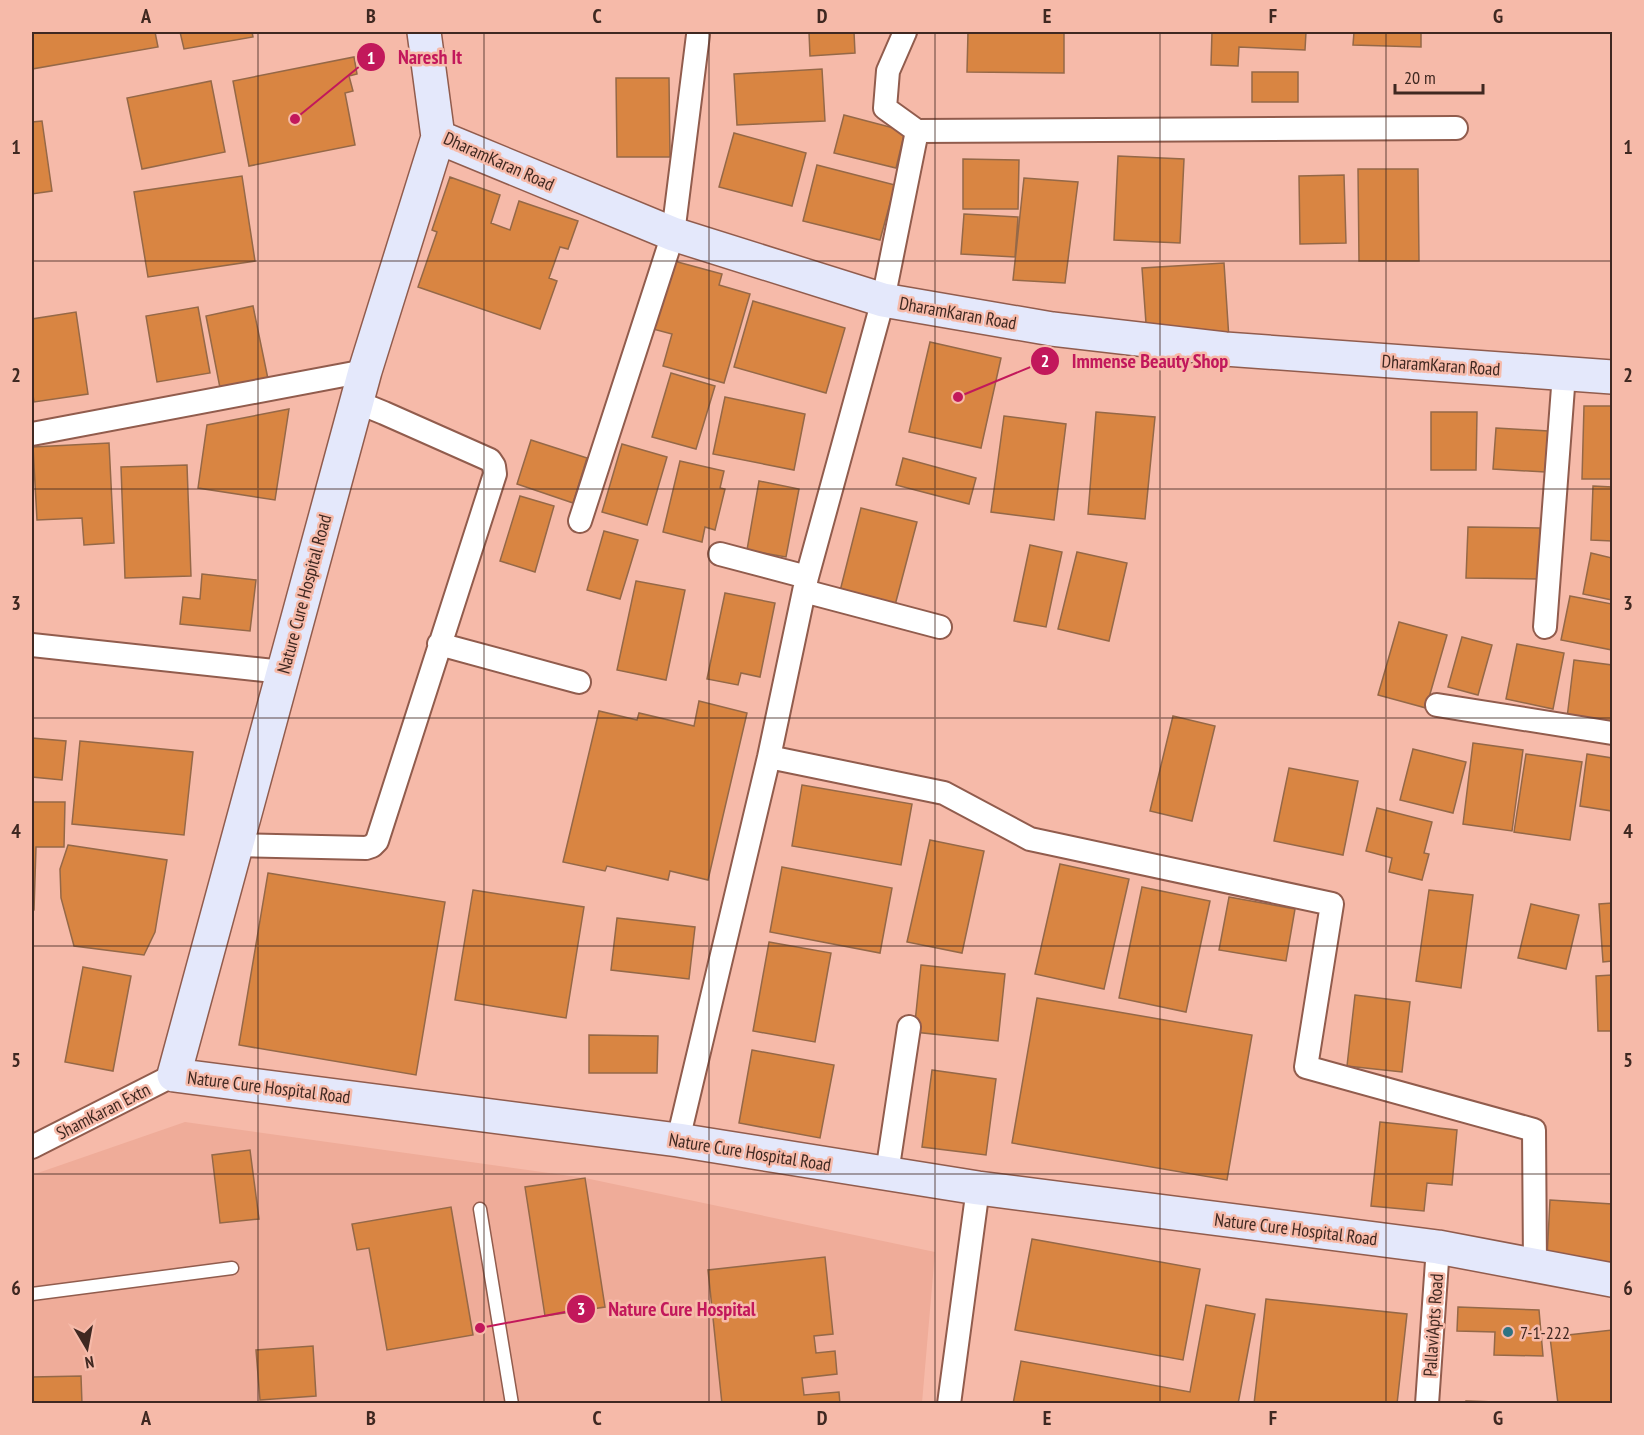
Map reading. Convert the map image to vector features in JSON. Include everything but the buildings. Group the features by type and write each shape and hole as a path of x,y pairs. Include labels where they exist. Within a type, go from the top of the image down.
{"street":[{"name":"DharamKaran Road","path":"424,32 438,137 673,234 883,300 1052,329 1225,350 1612,377"},
{"path":"905,32 888,71 885,108 917,131 1456,128"},
{"path":"580,521 673,234 698,34"},
{"path":"678,1140 769,757 805,584 883,300 917,131"},
{"name":"Nature Cure Hospital Road","path":"438,137 365,371 174,1075 678,1140 978,1188 1438,1247 1612,1280"},
{"path":"32,434 365,371"},
{"path":"1545,627 1563,374"},
{"path":"237,844 360,848 372,846 377,842 495,474 490,460 357,402"},
{"path":"720,554 940,627"},
{"path":"440,644 579,682"},
{"path":"32,645 283,672"},
{"path":"1437,705 1612,733"},
{"path":"769,757 944,793 1030,839 1332,904 1306,1067 1534,1130 1535,1266"},
{"path":"887,1173 909,1027"},
{"name":"ShamKaran Extn","path":"32,1147 174,1075"},
{"path":"949,1404 978,1188"},
{"name":"PallaviApts Road","path":"1427,1404 1438,1247"}],"lane":[{"path":"480,1209 512,1404"},
{"path":"32,1294 231,1268"}],"shaded area":[{"path":"185,1122 585,1178 935,1252 922,1403 32,1403 32,1175"}],"place":[{"name":"Naresh It","path":"295,119"},
{"name":"Immense Beauty Shop","path":"958,397"},
{"name":"Nature Cure Hospital","path":"480,1328"},
{"name":"7-1-222","path":"1508,1332"}]}
